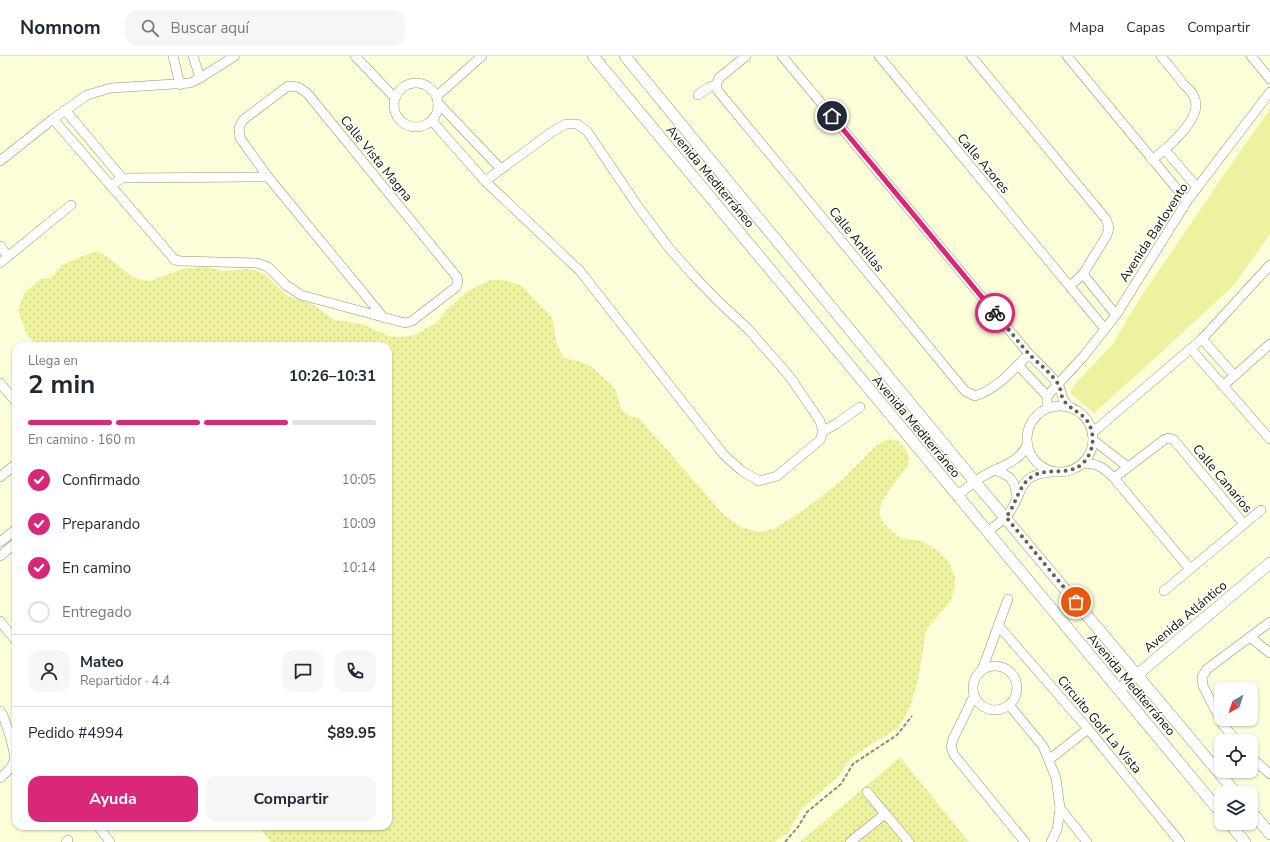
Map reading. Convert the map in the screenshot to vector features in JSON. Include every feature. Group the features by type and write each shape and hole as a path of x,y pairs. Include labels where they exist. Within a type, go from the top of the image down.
{"street":[{"path":"173,56 180,85"},
{"path":"193,56 200,78"},
{"path":"0,161 53,118 87,95 111,88 180,85 190,83 235,56"},
{"path":"355,56 395,98"},
{"path":"482,56 438,99 438,110 436,116 432,122 427,125 415,128 404,124 396,115 394,104 398,92 403,87 415,83 428,86 438,99 501,169"},
{"name":"Avenida Mediterráneo","path":"593,56 1214,805"},
{"name":"Avenida Mediterráneo","path":"625,56 975,482 1006,517 1230,786"},
{"path":"698,96 709,87 716,85 719,78 746,56"},
{"path":"782,56 1030,354 1058,384 1061,397 1071,408"},
{"name":"Calle Azores","path":"879,56 1105,329"},
{"path":"971,56 1106,219 1109,228 1107,235 1083,274 1070,286"},
{"path":"1067,56 1152,160 1187,200"},
{"path":"1152,160 1164,150 1193,118 1196,108 1195,97 1161,56"},
{"path":"1251,56 1270,79"},
{"name":"Calle Antillas","path":"716,85 718,91 965,391 975,396 985,393 1030,354"},
{"name":"Calle Vista Magna","path":"53,118 175,260 257,263 268,267 286,285 301,295 384,318 404,323 412,321 456,287 458,282 457,277 308,93 298,87 288,86 243,120 239,128 240,138 268,177 384,318"},
{"name":"Avenida Barlovento","path":"1047,396 1083,357 1116,315 1187,200 1270,92"},
{"path":"65,110 122,178"},
{"path":"432,122 485,181 580,271 608,304 724,455 742,471 759,481 777,476 820,440 823,431 820,421 790,377 749,330 707,290 669,248 637,205 587,131 577,124 566,124 552,132 485,181"},
{"path":"1164,150 1197,187"},
{"path":"111,186 122,178 268,177"},
{"path":"0,263 71,205"},
{"path":"0,246 8,256"},
{"path":"1093,437 1202,339 1270,265"},
{"path":"1083,274 1116,315"},
{"path":"1202,339 1234,375"},
{"path":"1223,386 1270,344"},
{"path":"1191,349 1270,439"},
{"path":"1018,365 1047,396 1047,408"},
{"path":"0,383 12,397"},
{"path":"957,496 984,475 1020,455 1025,450 1031,423 1040,412 1047,408 1062,406 1078,411 1084,417 1089,424 1093,437 1090,452 1083,463 1068,471 1053,471 1034,475 1020,489 1010,512 1006,517 988,531"},
{"path":"823,431 836,424 860,407"},
{"path":"1093,437 1128,467"},
{"name":"Calle Canarios","path":"1114,478 1165,439 1169,438 1174,440 1244,524 1164,591"},
{"path":"1027,444 1031,455 1036,462 1046,469 1053,471"},
{"path":"1083,463 1096,464 1114,478 1190,569"},
{"path":"0,477 12,467"},
{"path":"994,470 1007,475 1012,479 1016,487 1017,497"},
{"path":"1244,524 1261,510"},
{"path":"0,542 12,532"},
{"path":"0,556 12,546"},
{"name":"Avenida Atlántico","path":"1119,690 1270,564"},
{"path":"982,670 1008,600"},
{"path":"0,621 12,636"},
{"path":"1231,734 1223,725 1203,686 1202,677 1207,669 1270,622"},
{"name":"Circuito Golf La Vista","path":"998,625 1088,729 1180,842"},
{"path":"1250,637 1270,653"},
{"path":"989,667 1003,668 1014,678 1016,692 1014,699 1003,709 989,710 983,707 974,696 974,682 977,675 982,670 989,667"},
{"path":"974,696 953,739 951,747 952,751 1025,842"},
{"path":"1009,705 1043,746 1050,759 1056,778 1060,808 1057,830 1059,842"},
{"path":"0,711 3,715 12,745"},
{"path":"1050,759 1088,729"},
{"path":"1258,763 1270,774"},
{"path":"0,778 12,765"},
{"path":"867,792 909,842"},
{"path":"1060,808 1087,842"},
{"path":"850,842 885,814"},
{"path":"1258,819 1270,833"},
{"path":"101,830 110,842"},
{"path":"1051,842 1057,830"},
{"path":"1236,830 1245,842"}],"path":[{"path":"785,842 798,827 807,812 841,784 853,764 897,735 912,716"}],"green space":[{"path":"1270,109 1270,234 1234,285 1094,413 1070,393 1075,384 1113,344 1140,298"},
{"path":"97,251 109,258 134,278 150,281 186,268 206,267 224,271 248,269 257,271 266,275 287,296 310,303 335,320 362,324 388,336 400,337 414,335 436,323 446,310 468,291 490,280 502,280 521,285 552,317 557,344 564,358 590,366 612,385 617,394 621,409 631,417 639,418 724,515 741,527 759,532 774,529 805,509 842,480 876,446 888,439 898,441 909,456 908,464 883,499 879,511 882,521 891,531 901,538 922,541 938,551 949,562 955,577 951,601 926,630 918,681 910,707 898,728 864,749 850,760 838,776 800,811 788,833 775,842 270,842 262,830 392,830 392,342 34,342 27,335 18,310 24,293 40,279 51,278 62,265"},
{"path":"900,757 969,842 800,842"}],"way so far":[{"path":"995,313 1058,384 1061,397 1065,403 1078,411 1084,417 1089,424 1092,433 1092,447 1083,463 1068,471 1053,471 1034,475 1020,489 1010,512 1006,517 1076,602"}],"route":[{"path":"832,116 995,313"}]}
